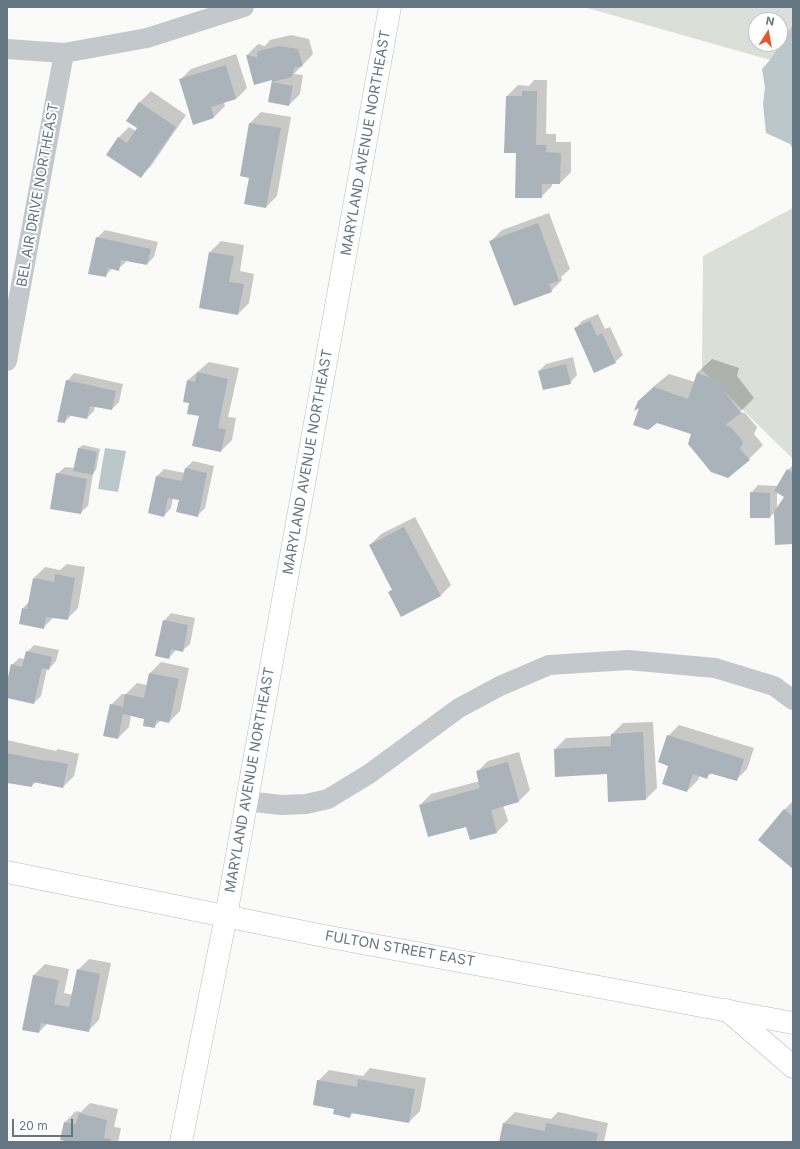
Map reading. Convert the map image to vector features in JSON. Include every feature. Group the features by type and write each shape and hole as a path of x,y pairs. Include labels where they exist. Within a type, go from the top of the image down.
{"street":[{"path":"7,49 64,53 147,38 244,7"},
{"name":"MARYLAND AVENUE NORTHEAST","path":"180,1142 226,916 390,7"},
{"name":"BEL AIR DRIVE NORTHEAST","path":"7,361 64,53"},
{"path":"247,800 281,805 306,804 328,799 369,774 458,708 500,686 549,665 628,660 715,668 774,686 793,700"},
{"name":"FULTON STREET EAST","path":"7,872 226,916 793,1023"},
{"path":"727,1010 793,1067"}],"shaded area":[{"path":"584,7 793,7 793,24 788,32 788,12 748,12 748,52 775,52 770,60"},
{"path":"793,24 793,149 790,144 766,133 763,104 765,87 762,69 775,52 788,52 788,32"},
{"path":"793,208 793,459 702,370 703,256"},
{"path":"105,448 126,451 118,492 98,489"}],"building":[{"path":"279,46 298,49 303,66 294,68 292,77 272,82 293,86 289,106 268,102 272,80 254,85 246,55 257,57 258,51"},
{"path":"226,65 236,99 211,107 214,118 193,125 179,79"},
{"path":"522,91 537,91 536,145 546,145 546,152 561,153 560,184 542,184 542,198 515,198 516,153 504,153 506,96 522,96"},
{"path":"139,102 176,127 141,178 106,155 118,137 127,143 137,128 126,121"},
{"path":"249,123 281,128 266,208 244,204 249,178 240,176"},
{"path":"538,223 559,281 549,284 552,292 514,306 489,241"},
{"path":"96,237 151,249 147,265 121,260 119,271 108,268 106,277 88,274"},
{"path":"209,252 234,256 229,282 244,284 238,315 199,308"},
{"path":"590,321 597,336 602,333 616,363 594,373 574,328"},
{"path":"566,364 571,384 543,390 538,371"},
{"path":"197,372 228,379 218,428 226,429 221,452 192,446 199,416 187,414 189,403 183,402 187,380 195,382"},
{"path":"697,373 726,383 723,390 741,413 725,425 731,427 743,442 740,449 750,460 728,478 711,472 688,444 691,434 657,423 648,430 633,425 639,408 634,411 638,401 654,387 688,399"},
{"path":"66,380 116,391 112,410 90,406 87,419 67,415 65,423 57,422"},
{"path":"78,448 97,452 93,475 73,471"},
{"path":"185,468 207,473 198,517 176,512 179,500 168,498 164,517 148,513 156,476 182,481"},
{"path":"787,469 793,473 793,544 775,545 774,512 784,497 774,491"},
{"path":"56,473 87,479 81,514 50,509"},
{"path":"750,492 770,493 770,518 750,518"},
{"path":"404,527 441,596 401,617 388,592 392,590 369,545"},
{"path":"55,574 75,578 68,620 46,617 44,629 19,624 22,608 27,609 33,578 54,582"},
{"path":"163,620 188,625 183,652 171,649 169,659 155,656"},
{"path":"26,651 52,657 49,670 42,668 34,704 7,698 7,682 11,664 22,667"},
{"path":"149,673 179,679 169,723 156,720 155,728 143,726 144,719 123,714 118,739 103,736 110,704 123,707 125,694 144,698"},
{"path":"643,732 646,800 608,802 607,774 555,777 554,749 611,746 611,734"},
{"path":"667,735 744,759 737,781 709,773 707,779 693,774 687,792 662,784 668,766 658,762"},
{"path":"7,753 68,764 63,788 33,782 32,787 7,783"},
{"path":"508,762 519,802 491,810 497,833 470,840 466,827 428,837 419,805 480,788 476,771"},
{"path":"784,809 793,817 793,869 758,840"},
{"path":"77,969 100,974 89,1032 41,1023 39,1033 22,1030 33,975 59,980 54,1004 69,1007"},
{"path":"358,1079 415,1089 409,1123 351,1113 350,1118 333,1114 334,1109 313,1105 317,1080 357,1087"},
{"path":"79,1113 107,1120 104,1138 111,1139 110,1142 70,1142 60,1140 64,1122 76,1124"},
{"path":"503,1123 545,1131 546,1123 598,1133 596,1142 499,1142"}]}
